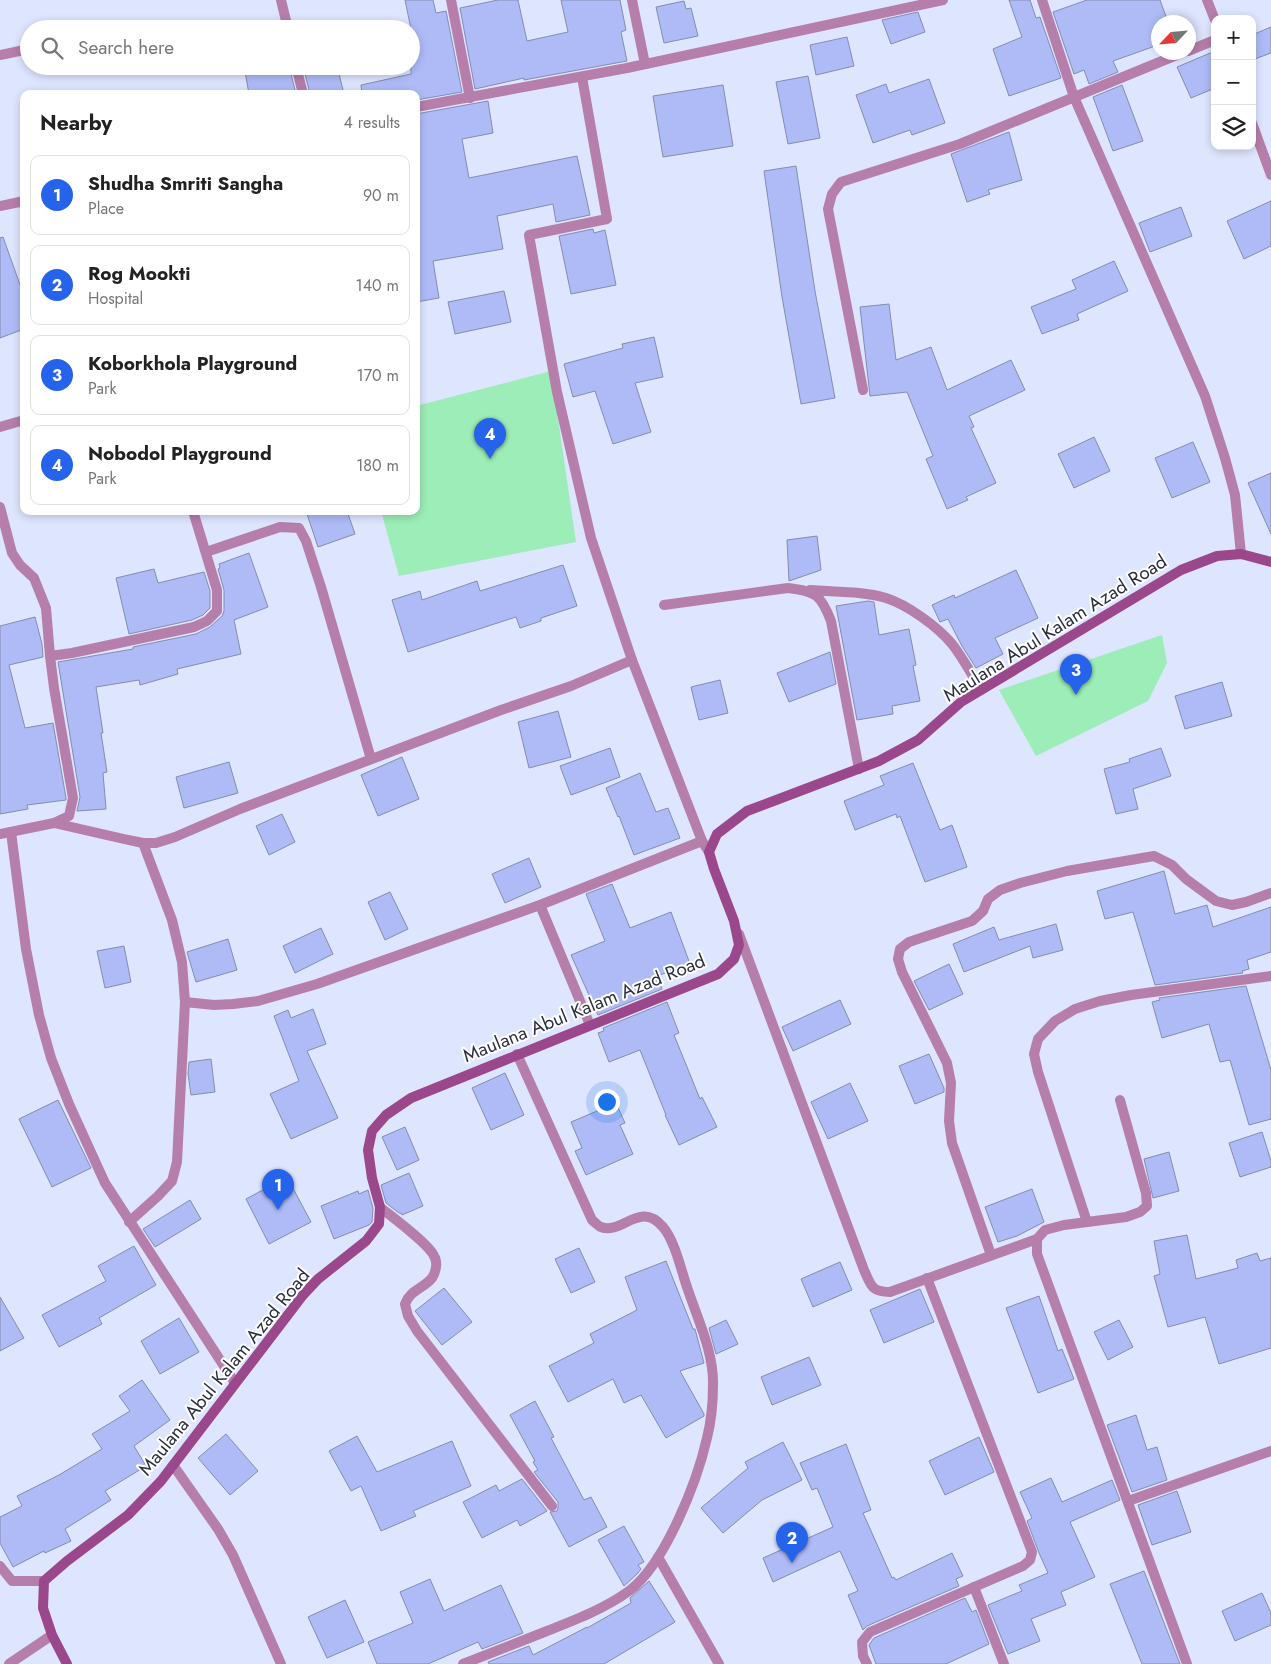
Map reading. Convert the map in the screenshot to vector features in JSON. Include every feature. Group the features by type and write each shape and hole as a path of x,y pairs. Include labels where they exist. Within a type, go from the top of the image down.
{"street":[{"path":"281,0 286,20"},
{"path":"450,0 470,98"},
{"path":"632,0 645,64"},
{"path":"420,106 582,77 943,0"},
{"path":"1042,0 1074,97 1205,396 1225,458 1234,495 1241,554"},
{"path":"1207,0 1213,15"},
{"path":"1196,48 1211,42"},
{"path":"0,55 20,51"},
{"path":"863,390 828,209 832,194 841,182 960,144 1164,60"},
{"path":"298,75 302,90"},
{"path":"582,77 607,219 529,235 558,392 590,538 632,660 702,841 709,852"},
{"path":"1256,134 1271,175"},
{"path":"0,206 20,202"},
{"path":"0,427 20,421"},
{"path":"0,507 12,553 20,565 34,578 46,608 54,688 73,798 69,816 54,823 0,834"},
{"path":"50,656 194,627 207,621 217,610 217,590 194,515"},
{"path":"206,552 280,527 300,528 321,587 371,759"},
{"name":"Maulana Abul Kalam Azad Road","path":"44,1581 128,1515 162,1481 303,1295 318,1279 366,1241 379,1224 380,1206 372,1178 368,1150 372,1131 386,1115 412,1098 718,974 734,959 739,945 734,921 709,852 717,834 747,812 858,769 918,740 961,702 1181,570 1217,556 1241,554 1271,562"},
{"path":"664,605 788,588 870,595 888,599 908,609 938,630 952,645 981,690"},
{"path":"805,590 816,594 825,605 831,621 858,769"},
{"path":"54,823 143,843 156,843 371,759 501,710 572,686 632,660"},
{"path":"11,832 26,949 39,1015 51,1058 69,1104 106,1183 235,1383"},
{"path":"185,1002 224,1004 258,1001 316,984 540,905 702,841"},
{"path":"130,1222 172,1180 178,1162 185,1002 182,962 178,940 143,843"},
{"path":"991,1255 952,1143 949,1121 951,1083 947,1064 902,972 898,959 900,949 909,942 972,922 983,911 988,899 1000,890 1067,871 1140,858 1154,856 1172,865 1186,879 1216,901 1232,905 1271,893"},
{"path":"540,905 590,1025"},
{"path":"734,921 864,1270 872,1288 879,1292 890,1292 1037,1239 1045,1230 1126,1217 1140,1212 1148,1206 1120,1100"},
{"path":"1087,1222 1038,1072 1034,1054 1038,1039 1055,1021 1075,1009 1100,1001 1166,989 1271,976"},
{"path":"462,1664 580,1618 630,1590 645,1575 671,1536 696,1474 707,1437 713,1385 707,1348 674,1247 664,1228 654,1219 645,1216 610,1228 601,1227 592,1220 517,1054"},
{"path":"380,1206 426,1246 434,1256 437,1268 432,1278 408,1295 404,1304 408,1316 417,1331 552,1506"},
{"path":"1037,1239 1037,1254 1187,1664"},
{"path":"867,1664 862,1642 870,1632 1023,1566 1030,1560 1032,1552 927,1278"},
{"path":"1128,1501 1271,1451"},
{"path":"173,1465 233,1555 281,1664"},
{"path":"658,1557 719,1664"},
{"path":"0,1566 12,1581 44,1581 43,1608 52,1636 67,1664"},
{"path":"974,1587 1004,1664"},
{"path":"9,1664 52,1636"}],"green space":[{"path":"551,371 576,542 399,576 382,515 420,515 420,405"},
{"path":"1162,635 1167,663 1148,701 1036,756 999,690"}],"building":[{"path":"405,0 433,0 436,13 446,11 462,92 420,99 420,90 362,90 361,85 406,75 420,75 420,20 409,20"},
{"path":"498,0 518,0 527,41 568,32 561,0 620,0 626,30 621,32 627,61 524,80 524,78 475,89 460,8"},
{"path":"1009,0 1030,0 1036,18 1040,17 1061,78 1009,96 993,49 1022,37"},
{"path":"1087,0 1160,0 1165,15 1151,15 1151,47 1113,61 1118,72 1089,84 1084,70 1074,74 1053,12"},
{"path":"684,1 686,9 691,8 698,36 664,43 656,7"},
{"path":"918,12 925,32 891,44 882,20"},
{"path":"1271,27 1271,53 1256,59 1256,33"},
{"path":"847,37 854,66 816,75 810,45"},
{"path":"1211,53 1211,90 1191,98 1177,67"},
{"path":"246,75 291,75 295,90 248,90"},
{"path":"305,75 339,75 343,90 309,90"},
{"path":"808,76 820,138 788,144 776,82"},
{"path":"929,79 945,123 912,135 910,130 873,143 856,95 886,84 889,93"},
{"path":"723,85 733,146 663,157 653,96"},
{"path":"1122,85 1143,141 1113,151 1093,97"},
{"path":"488,101 493,133 462,139 469,178 577,156 590,215 556,222 553,204 497,216 503,249 433,261 439,298 420,301 420,113"},
{"path":"1009,132 1022,180 988,190 990,194 967,202 951,154"},
{"path":"796,166 815,291 835,398 801,404 782,297 764,171"},
{"path":"1271,201 1271,246 1244,259 1227,221"},
{"path":"1181,207 1192,236 1150,252 1139,223"},
{"path":"593,229 594,233 605,230 616,285 571,294 559,236"},
{"path":"3,237 20,285 20,330 0,338 0,238"},
{"path":"1114,261 1128,291 1077,314 1079,320 1042,334 1031,307 1076,289 1072,280"},
{"path":"504,291 511,322 455,334 448,302"},
{"path":"889,304 896,360 931,347 947,390 1011,360 1025,390 969,416 974,427 971,428 996,483 966,497 968,500 947,509 926,459 933,456 907,392 870,396 860,307"},
{"path":"654,337 663,377 635,383 651,432 613,444 595,391 573,397 564,364 623,348 622,344"},
{"path":"1094,437 1110,471 1074,488 1058,454"},
{"path":"1193,442 1210,482 1172,498 1155,458"},
{"path":"1271,473 1271,534 1248,483"},
{"path":"307,515 348,515 355,534 318,547"},
{"path":"817,536 821,570 789,581 787,540"},
{"path":"249,553 268,607 234,620 241,654 177,669 178,674 140,685 139,680 96,687 107,772 103,773 106,809 77,811 80,797 58,662 133,649 133,647 196,634 210,627 222,616 224,611 224,590 218,569 220,568 219,564"},
{"path":"563,565 577,606 541,618 541,621 520,628 516,617 408,652 392,600 420,591 422,600 477,581 480,591"},
{"path":"154,569 158,583 204,572 210,591 210,608 203,615 192,620 129,634 116,578"},
{"path":"1016,570 1038,618 995,638 1003,654 976,668 948,619 940,622 932,605 954,595 955,598"},
{"path":"868,601 874,602 879,635 909,629 916,665 913,666 920,701 892,706 893,714 857,720 836,606"},
{"path":"35,617 42,644 43,657 9,665 25,728 53,723 66,800 27,805 28,809 0,814 0,626"},
{"path":"830,652 836,684 789,702 777,673"},
{"path":"720,680 728,713 699,720 691,687"},
{"path":"1222,682 1232,716 1185,729 1175,696"},
{"path":"558,711 571,757 529,768 518,722"},
{"path":"610,748 620,777 571,795 560,766"},
{"path":"1161,748 1171,776 1133,789 1138,809 1116,814 1104,769 1130,762 1129,759"},
{"path":"402,757 419,799 378,816 361,775"},
{"path":"229,762 238,793 184,808 176,777"},
{"path":"913,763 940,830 952,825 967,867 925,882 900,816 897,818 896,814 855,830 844,801 884,785 880,776"},
{"path":"640,773 656,812 668,808 680,838 634,855 606,788"},
{"path":"282,814 295,842 269,855 256,826"},
{"path":"529,858 541,887 505,903 492,874"},
{"path":"1164,871 1175,914 1207,905 1213,927 1271,907 1271,952 1247,960 1249,969 1242,971 1243,973 1155,985 1133,912 1105,919 1097,891"},
{"path":"612,884 630,928 671,912 690,964 657,976 662,989 598,1015 571,955 605,941 586,894"},
{"path":"390,892 408,929 385,940 368,902"},
{"path":"1056,924 1063,950 1033,958 1030,946 964,972 953,944 994,927 999,940"},
{"path":"321,928 333,954 295,973 283,946"},
{"path":"228,939 237,970 196,982 187,952"},
{"path":"124,946 131,982 105,988 97,951"},
{"path":"949,964 963,994 929,1010 914,981"},
{"path":"1246,986 1271,1070 1271,1119 1249,1125 1230,1060 1220,1062 1209,1024 1162,1038 1152,1002 1160,1000 1159,998"},
{"path":"840,1000 851,1024 793,1051 782,1027"},
{"path":"667,1002 679,1033 674,1035 700,1099 702,1097 717,1127 679,1145 665,1115 640,1050 609,1062 598,1033 604,1031 603,1028"},
{"path":"313,1009 326,1044 307,1051 338,1118 291,1139 270,1094 299,1081 274,1016 288,1010 291,1018"},
{"path":"929,1054 944,1092 915,1104 899,1066"},
{"path":"211,1059 215,1092 191,1095 188,1074 189,1062"},
{"path":"505,1073 524,1115 491,1130 472,1088"},
{"path":"850,1083 868,1121 828,1139 811,1102"},
{"path":"58,1100 91,1168 52,1187 19,1119"},
{"path":"616,1103 625,1123 620,1125 633,1154 586,1175 575,1151 582,1148 571,1122"},
{"path":"405,1127 419,1160 397,1170 382,1137"},
{"path":"1262,1132 1271,1167 1240,1177 1229,1143"},
{"path":"1169,1152 1179,1191 1153,1198 1144,1159"},
{"path":"409,1173 423,1206 402,1215 386,1203 381,1185"},
{"path":"287,1177 311,1222 269,1244 246,1199"},
{"path":"1032,1189 1044,1222 1017,1236 998,1242 985,1207"},
{"path":"368,1190 373,1208 372,1222 369,1225 334,1239 321,1206 358,1191 359,1194"},
{"path":"190,1200 201,1219 155,1247 143,1229"},
{"path":"1187,1235 1196,1279 1238,1268 1236,1260 1257,1253 1260,1261 1271,1258 1271,1348 1219,1364 1205,1317 1168,1327 1154,1276 1160,1274 1154,1241"},
{"path":"134,1246 156,1285 99,1318 102,1324 59,1347 42,1315 106,1281 98,1266"},
{"path":"579,1248 595,1282 571,1293 555,1259"},
{"path":"666,1261 693,1329 695,1329 704,1363 680,1371 704,1416 666,1438 641,1395 624,1403 613,1379 568,1402 549,1366 594,1343 590,1334 637,1310 625,1277"},
{"path":"840,1262 852,1290 813,1307 801,1279"},
{"path":"444,1288 472,1322 442,1345 415,1311"},
{"path":"920,1289 934,1322 884,1343 870,1310"},
{"path":"1039,1296 1058,1351 1062,1349 1074,1379 1038,1393 1006,1308"},
{"path":"0,1297 24,1338 0,1351"},
{"path":"179,1318 199,1352 160,1374 141,1341"},
{"path":"726,1320 738,1344 716,1354 709,1328"},
{"path":"1119,1320 1133,1347 1108,1360 1094,1332"},
{"path":"809,1357 821,1385 772,1405 761,1377"},
{"path":"142,1380 170,1420 134,1446 146,1466 105,1491 111,1500 65,1529 71,1541 45,1553 44,1551 13,1567 0,1543 0,1517 22,1506 17,1496 59,1475 102,1449 92,1434 130,1411 119,1396"},
{"path":"535,1401 554,1437 551,1438 584,1500 591,1497 607,1527 569,1547 550,1512 557,1511 558,1502 534,1472 538,1470 533,1462 535,1461 510,1415"},
{"path":"1136,1415 1147,1450 1157,1447 1167,1480 1132,1492 1107,1425"},
{"path":"226,1434 258,1471 230,1495 198,1458"},
{"path":"357,1436 377,1472 452,1441 471,1486 413,1511 416,1516 381,1531 361,1486 351,1491 329,1451"},
{"path":"979,1437 994,1472 945,1495 929,1461"},
{"path":"783,1442 802,1480 762,1500 723,1533 701,1508 748,1468 745,1462"},
{"path":"846,1444 871,1510 863,1513 892,1578 894,1577 896,1580 952,1553 963,1576 956,1579 959,1586 867,1626 863,1630 848,1595 858,1591 840,1551 773,1582 763,1558 833,1527 817,1488 812,1490 800,1463"},
{"path":"1051,1478 1062,1502 1112,1480 1120,1500 1070,1522 1095,1577 1061,1592 1066,1605 1031,1619 1040,1641 1008,1654 988,1605 1022,1591 1019,1585 1048,1573 1027,1521 1032,1518 1020,1492"},
{"path":"522,1479 547,1511 520,1526 517,1520 482,1538 463,1502 496,1485 499,1491"},
{"path":"1177,1491 1191,1532 1152,1545 1138,1505"},
{"path":"624,1526 644,1562 638,1565 641,1569 624,1586 598,1540"},
{"path":"1144,1571 1180,1664 1142,1664 1110,1584"},
{"path":"430,1579 444,1611 501,1585 523,1633 482,1649 478,1642 428,1664 377,1664 368,1642 413,1623 400,1592"},
{"path":"649,1581 675,1622 604,1664 489,1664 488,1662 529,1646 533,1655 587,1628 631,1603 630,1598"},
{"path":"1262,1593 1271,1613 1271,1625 1235,1641 1222,1611"},
{"path":"965,1598 972,1612 976,1610 989,1644 946,1664 876,1664 869,1645 874,1638"},
{"path":"345,1600 364,1642 327,1658 308,1617"}],"place":[{"name":"Nobodol Playground","path":"490,459"},
{"name":"Koborkhola Playground","path":"1076,695"},
{"name":"Shudha Smriti Sangha","path":"278,1210"},
{"name":"Rog Mookti","path":"792,1563"}]}
